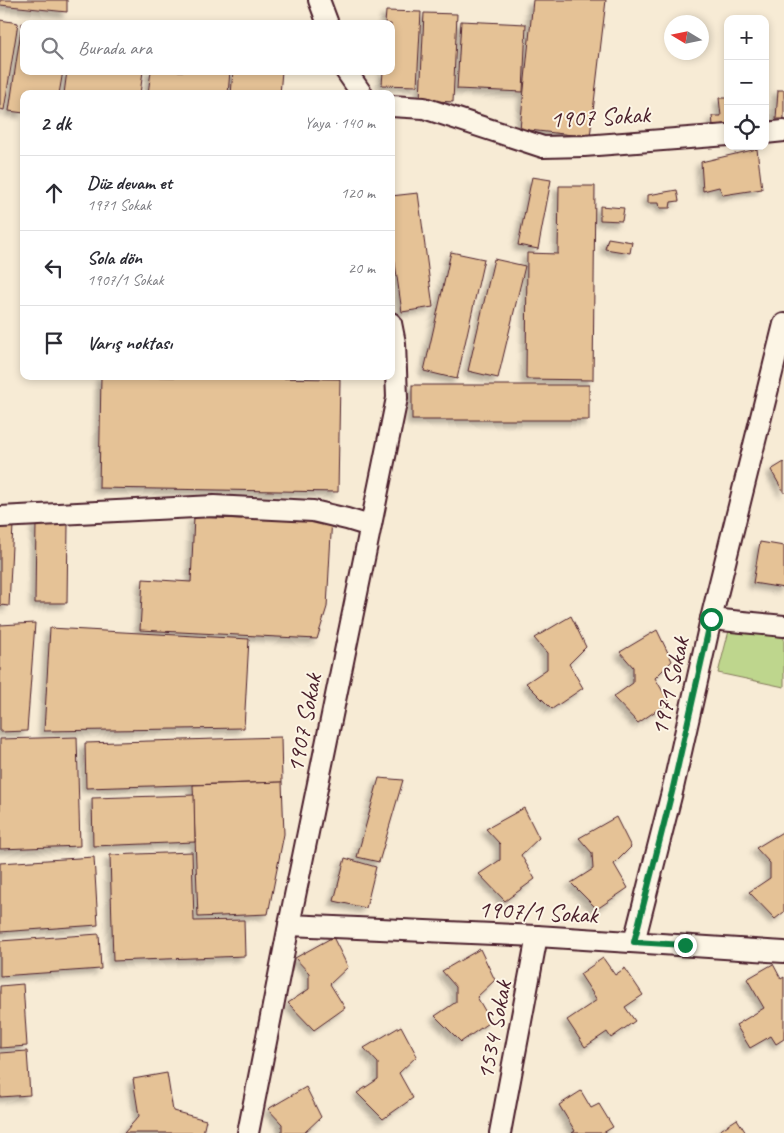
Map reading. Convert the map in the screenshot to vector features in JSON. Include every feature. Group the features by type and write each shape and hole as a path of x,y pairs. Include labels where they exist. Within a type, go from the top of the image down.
{"street":[{"path":"319,0 326,20"},
{"path":"349,75 359,90"},
{"name":"1907 Sokak","path":"395,106 424,108 543,147 584,146 724,135"},
{"path":"769,133 784,131"},
{"name":"1971 Sokak","path":"634,942 672,792 711,619 784,324"},
{"name":"1907 Sokak","path":"248,1133 397,398 395,343"},
{"path":"0,517 214,506 313,511 370,526"},
{"path":"711,619 784,626"},
{"name":"1907/1 Sokak","path":"289,925 537,936 784,952"},
{"name":"1534 Sokak","path":"500,1133 537,936"}],"green space":[{"path":"731,623 784,630 784,687 718,673"}],"building":[{"path":"0,0 67,0 67,12 0,5"},
{"path":"533,0 606,0 590,137 520,129"},
{"path":"386,11 421,12 417,86 382,85 383,75 395,75 395,20 385,20"},
{"path":"424,13 457,14 453,102 420,100"},
{"path":"0,20 18,23 4,110 0,109"},
{"path":"461,21 526,24 523,92 457,89"},
{"path":"20,37 20,75 62,75 60,90 20,90 20,112 9,111"},
{"path":"66,75 142,75 141,90 65,90"},
{"path":"150,75 230,75 228,90 149,90"},
{"path":"233,75 282,75 280,90 231,90"},
{"path":"778,90 784,90 784,119 776,119"},
{"path":"719,98 724,98 724,125 713,125 712,116 721,116"},
{"path":"757,150 762,189 723,195 719,187 703,191 701,162"},
{"path":"532,177 551,180 538,249 518,245"},
{"path":"559,186 595,186 593,380 526,379 527,253 558,254"},
{"path":"677,190 679,201 671,202 670,208 660,208 659,203 648,203 648,195"},
{"path":"418,193 433,307 402,312 395,263 395,196"},
{"path":"600,206 624,208 622,221 600,220"},
{"path":"608,238 632,242 630,253 605,249"},
{"path":"451,252 484,259 457,379 424,371"},
{"path":"494,259 525,266 498,378 468,371"},
{"path":"101,380 340,380 338,492 99,488"},
{"path":"412,385 589,385 589,420 412,420"},
{"path":"784,462 784,493 771,470"},
{"path":"243,511 332,516 327,607 317,639 140,630 143,579 191,582 194,517 242,519"},
{"path":"36,522 68,523 67,603 35,603"},
{"path":"0,524 13,525 9,606 0,605"},
{"path":"760,542 784,546 784,588 753,583"},
{"path":"571,616 586,647 569,664 583,688 552,709 526,683 547,669 547,653 534,638"},
{"path":"35,623 27,731 0,732 0,625"},
{"path":"50,628 249,639 244,728 44,731"},
{"path":"657,630 672,661 655,678 669,702 638,723 613,697 633,683 633,667 620,652"},
{"path":"77,737 80,846 0,849 0,739"},
{"path":"281,737 282,782 86,788 85,743"},
{"path":"379,778 403,780 379,862 357,857"},
{"path":"282,782 284,834 268,914 198,917 193,785"},
{"path":"194,795 195,842 93,846 92,798"},
{"path":"524,808 539,838 521,855 535,879 505,901 479,874 500,860 500,844 486,829"},
{"path":"616,817 631,847 614,864 628,888 597,909 571,883 593,869 592,853 579,838"},
{"path":"784,831 784,912 775,919 749,892 770,878 770,863 756,848"},
{"path":"192,852 194,921 244,920 245,956 113,961 110,855"},
{"path":"94,857 98,925 0,932 0,863"},
{"path":"345,858 376,867 366,908 334,901"},
{"path":"99,934 101,969 0,976 0,941"},
{"path":"333,937 348,967 330,984 345,1008 314,1030 288,1003 309,989 309,973 295,958"},
{"path":"480,949 495,980 477,997 491,1021 461,1042 435,1016 456,1002 456,987 442,971"},
{"path":"603,958 615,975 625,968 643,995 625,1007 635,1021 611,1038 607,1032 585,1047 567,1020 597,1000 580,974"},
{"path":"773,964 781,979 784,977 784,1039 776,1044 771,1036 750,1048 736,1025 764,1008 747,979"},
{"path":"23,984 27,1046 0,1048 0,986"},
{"path":"401,1026 417,1056 399,1073 413,1098 383,1119 357,1093 378,1079 378,1063 364,1048"},
{"path":"27,1051 30,1095 0,1097 0,1053"},
{"path":"167,1073 173,1111 206,1120 203,1133 124,1133 139,1116 133,1079"},
{"path":"306,1087 321,1117 304,1133 282,1133 282,1124 268,1109"},
{"path":"581,1091 591,1108 599,1104 613,1127 603,1133 572,1133 575,1131 559,1105"},
{"path":"737,1119 746,1133 716,1133"}],"route":[{"path":"685,945 634,942 672,792 711,619"}]}
